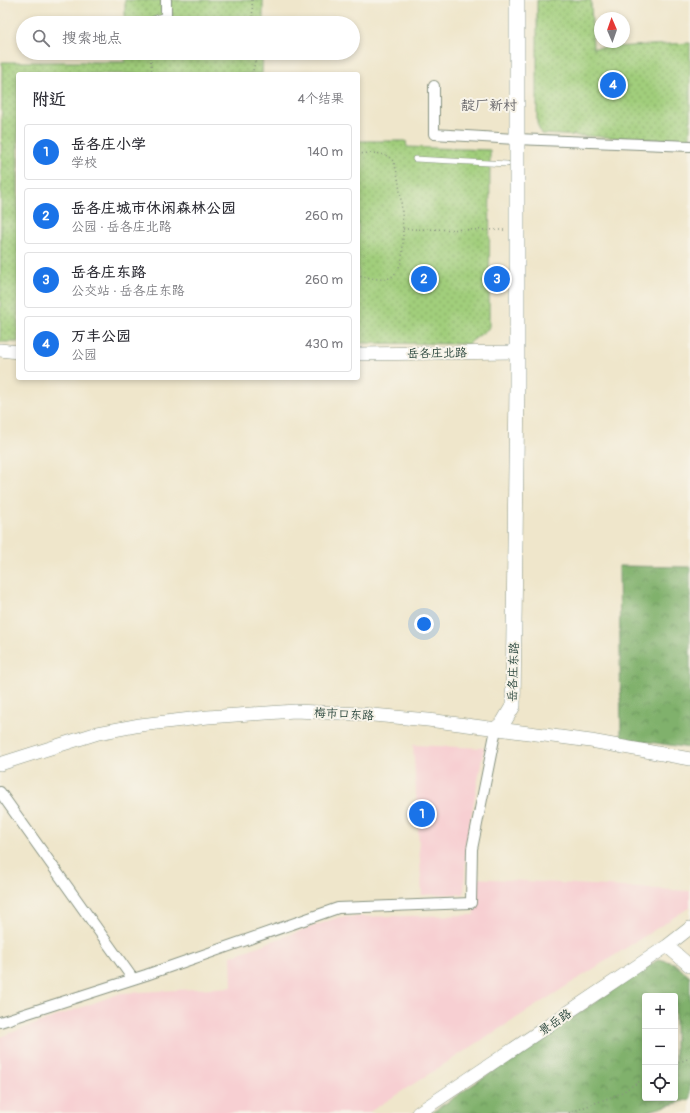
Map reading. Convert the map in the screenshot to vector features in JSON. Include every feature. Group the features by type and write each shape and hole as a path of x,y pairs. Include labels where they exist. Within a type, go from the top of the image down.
{"main road":[{"name":"岳各庄东路","path":"496,729 503,700 512,352 512,139 508,0"},
{"name":"岳各庄东路","path":"512,352 507,230 507,164 512,139 517,0"}],"street":[{"path":"166,0 166,16"},
{"path":"434,86 434,134 512,139 690,146"},
{"path":"0,350 16,352"},
{"name":"岳各庄北路","path":"360,354 512,352"},
{"name":"梅市口东路","path":"0,764 98,733 140,725 208,717 294,711 362,714 428,720 591,741 690,759"},
{"path":"0,1022 133,979 338,908 470,903 472,849 496,729"},
{"path":"0,792 133,979"},
{"name":"景岳路","path":"418,1113 667,946 690,928"},
{"path":"667,946 690,966"}],"lane":[{"path":"415,159 507,164"}],"path":[{"path":"252,0 253,16"},
{"path":"151,60 152,72"},
{"path":"253,72 255,60"},
{"path":"360,154 372,153 384,155 392,161 397,171 403,229 402,261 397,272 390,279 376,279 360,275"},
{"path":"403,229 507,230"},
{"path":"678,1063 690,1058"},
{"path":"569,1113 619,1094 642,1080"}],"shaded area":[{"path":"413,745 484,748 466,844 464,894 422,895"},
{"path":"476,878 690,891 690,907 368,1113 0,1113 0,1037 121,993 232,987 231,956 339,917 474,915"}],"green space":[{"path":"125,0 263,0 263,16 125,16"},
{"path":"537,0 591,0 593,48 630,48 630,46 690,43 690,141 541,134 537,123"},
{"path":"125,60 263,60 262,72 16,72 16,342 0,342 2,62 125,62"},
{"path":"360,141 406,141 407,147 490,150 489,328 468,344 360,343"},
{"path":"619,566 690,567 690,748 621,738"},
{"path":"659,959 674,963 690,977 690,1099 643,1113 431,1113"}],"place":[{"name":"万丰公园","path":"613,85"},
{"name":"岳各庄城市休闲森林公园","path":"424,279"},
{"name":"岳各庄东路","path":"497,279"},
{"name":"岳各庄小学","path":"422,814"}],"district":[{"name":"靛厂新村","path":"489,105"}]}
